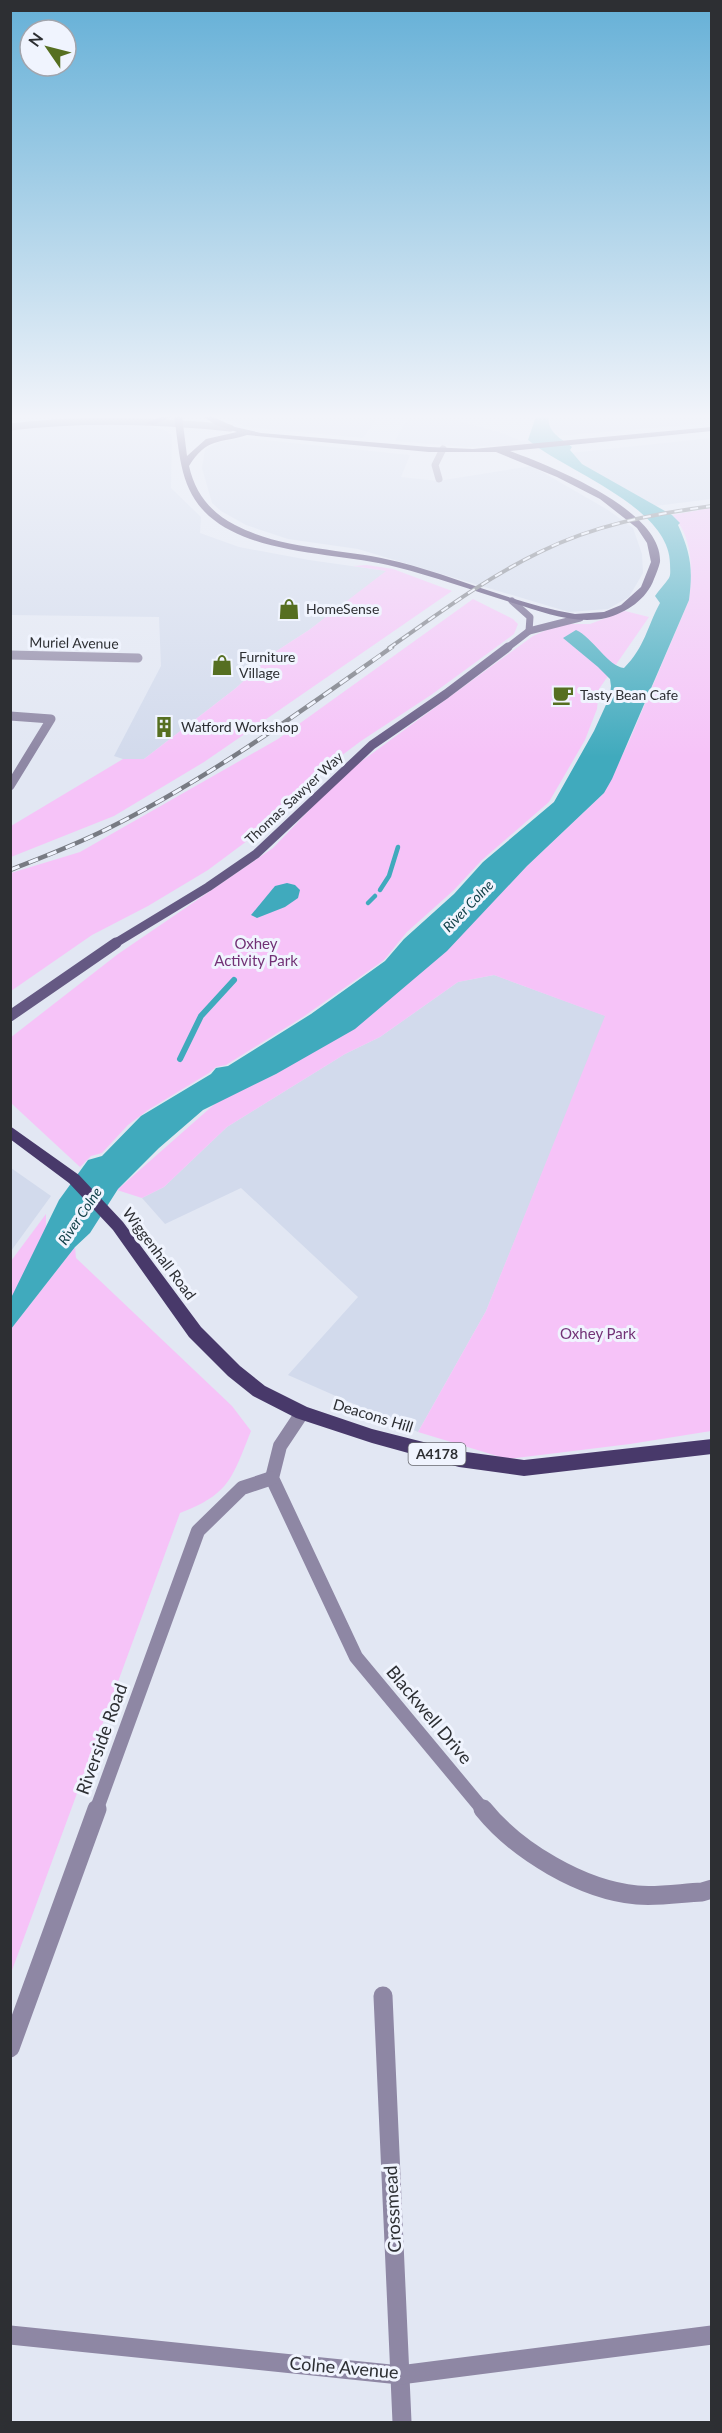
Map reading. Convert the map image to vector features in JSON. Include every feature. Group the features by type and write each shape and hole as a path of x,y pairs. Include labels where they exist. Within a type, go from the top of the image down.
{"main road":[{"path":"238,530 272,542 304,549 396,564 513,601 580,618 606,615 634,600 650,580 655,566 655,549 643,530"},
{"name":"Wiggenhall Road","path":"10,1131 74,1179 104,1211 136,1250 195,1332"},
{"name":"Deacons Hill","path":"195,1332 234,1371 259,1391 302,1413 372,1436 459,1459 524,1468 547,1467 711,1446"}],"street":[{"path":"513,601 530,617 529,631"},
{"name":"Thomas Sawyer Way","path":"10,1016 98,954 208,887 256,854 372,745 455,687 529,631 580,618"},
{"name":"Muriel Avenue","path":"10,655 138,658"},
{"path":"10,716 51,719 10,786"},
{"path":"272,1478 280,1446 302,1413"},
{"name":"Blackwell Drive","path":"272,1478 356,1657 490,1818 534,1855 585,1882 637,1895 702,1892 711,1889"},
{"name":"Riverside Road","path":"10,2048 198,1531 242,1488 272,1478"},
{"name":"Crossmead","path":"383,1996 402,2422"},
{"name":"Colne Avenue","path":"10,2336 400,2375 711,2334"}],"shaded area":[{"path":"11,530 200,530 200,533 239,547 387,571 309,630 275,652 236,688 144,759 123,759 114,756 161,666 159,617 11,615"},
{"path":"260,530 634,530 642,554 643,573 629,597 608,609 569,612 358,549 288,539"},
{"path":"494,975 606,1016 486,1311 418,1432 288,1375 358,1297 241,1188 165,1224 142,1198 164,1187 227,1127 345,1054 380,1037 458,982"},
{"path":"11,1168 51,1196 11,1251"}],"green space":[{"name":"Oxhey Park","path":"682,530 711,530 711,1431 630,1444 507,1459 418,1432 486,1311 605,1016 494,975 458,982 380,1037 345,1054 227,1127 164,1187 142,1198 117,1190 218,1101 276,1074 444,953 527,866 604,793 630,739 689,600 691,566 688,543"},
{"path":"367,565 393,569 452,591 204,762 114,816 11,857 11,826 123,759 144,759 236,688 275,652 309,630 386,571 353,566"},
{"path":"473,599 513,619 518,624 514,634 305,783 259,832 208,870 148,906 92,935 11,991 11,873 80,852 278,739"},
{"name":"Oxhey Activity Park","path":"625,611 649,617 599,689 597,709 585,740 549,802 482,860 454,890 407,932 384,960 303,1017 226,1065 216,1067 148,1110 128,1125 102,1153 91,1156 80,1167 11,1103 10,1038 118,954 273,848 344,774 533,636 560,624 590,624"},
{"path":"46,1214 46,1228 11,1300 11,1261"},
{"path":"75,1247 76,1258 232,1406 251,1431 239,1461 227,1482 210,1499 180,1513 11,1973 11,1329"}],"water":[{"name":"River Colne","path":"656,530 680,530 690,562 689,600 604,793 527,866 447,951 355,1029 276,1074 203,1110 159,1148 118,1189 90,1233 75,1247 11,1329 10,1300 59,1200 88,1160 102,1156 141,1116 211,1074 216,1068 228,1066 311,1014 385,961 404,939 454,894 483,862 554,802 594,731 610,696 611,686 610,679 598,667 563,638 576,630 612,663 624,668 641,645 660,603 655,596 669,578 670,564 665,544"},
{"path":"287,883 295,885 300,890 298,898 285,907 257,918 251,915 275,886"}],"waterway":[{"path":"380,890 389,876 398,847"},
{"path":"368,903 375,896"},
{"path":"180,1059 201,1016 234,980"}],"railway":[{"path":"389,648 481,585 520,562 560,543 598,530"},
{"path":"10,870 95,835 181,789 253,744 392,647"}],"place":[{"name":"HomeSense","path":"289,609"},
{"name":"Furniture Village","path":"222,665"},
{"name":"Tasty Bean Cafe","path":"563,695"},
{"name":"Watford Workshop","path":"164,727"}]}
